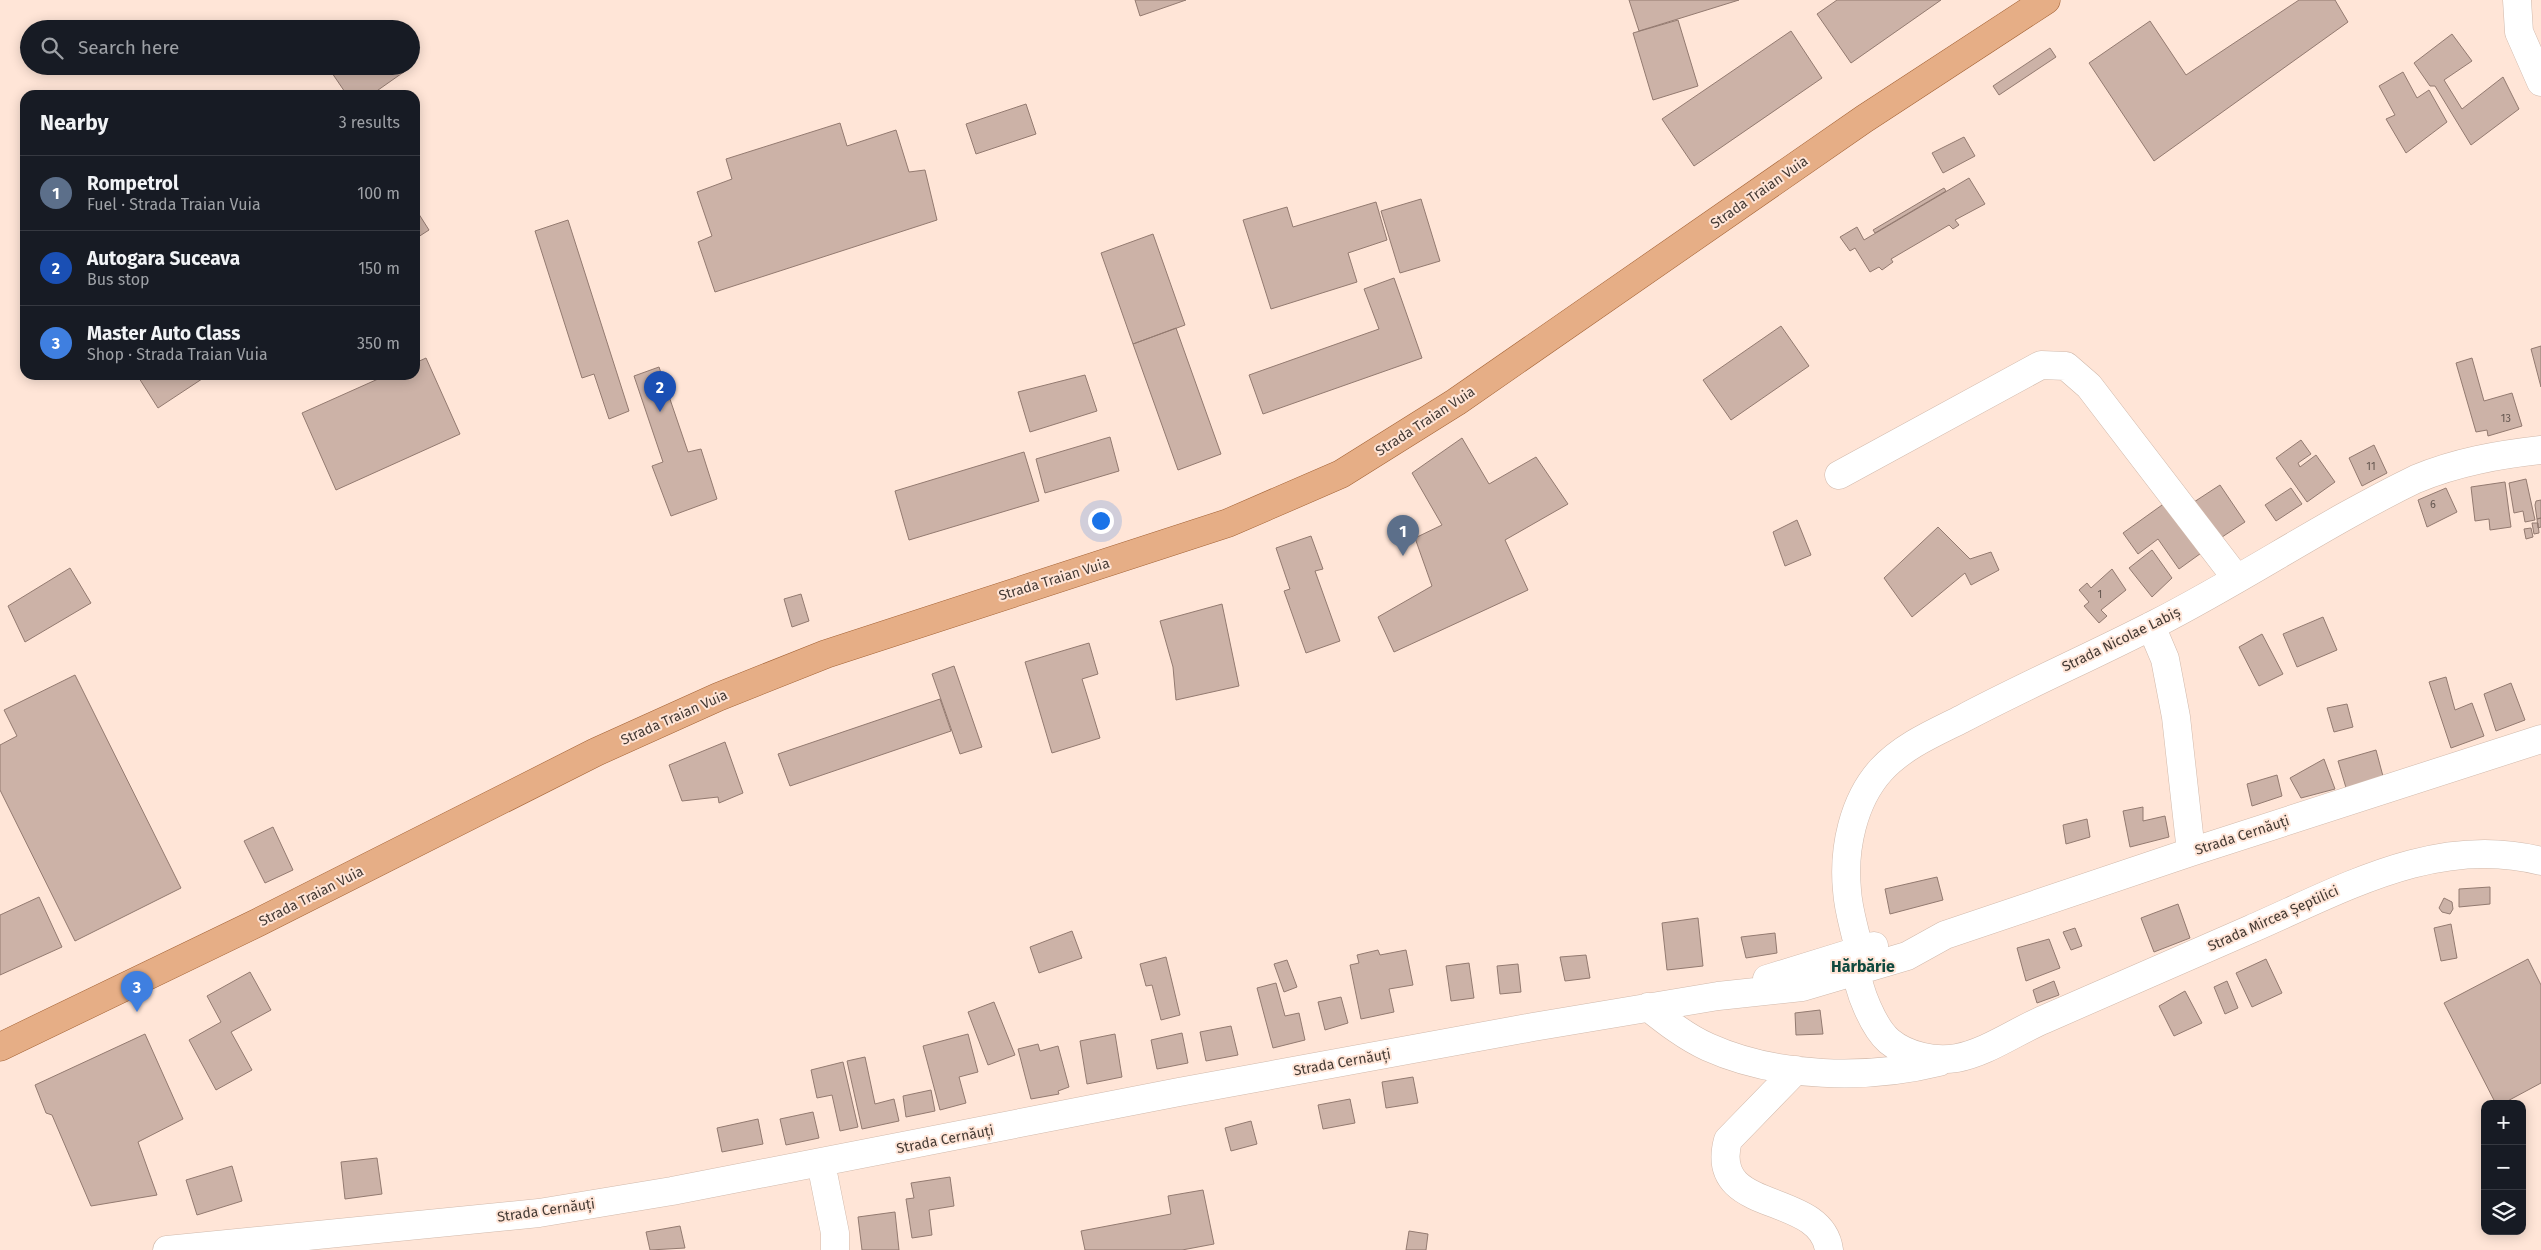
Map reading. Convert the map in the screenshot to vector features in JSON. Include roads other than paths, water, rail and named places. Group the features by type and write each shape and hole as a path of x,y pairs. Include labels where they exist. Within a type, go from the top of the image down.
{"main road":[{"name":"Strada Traian Vuia","path":"0,1047 259,922 596,752 718,696 826,654 1228,523 1341,474 1456,402 1864,119 2046,0"}],"street":[{"path":"2517,0 2519,32 2541,82"},
{"path":"1839,475 2041,365 2066,366 2089,386 2237,579"},
{"name":"Strada Nicolae Labiș","path":"1863,964 1847,890 1846,862 1850,831 1862,798 1880,772 1898,755 1919,741 2036,681 2151,626 2416,479 2448,466 2481,458 2541,450"},
{"path":"2151,626 2165,659 2176,718 2190,852"},
{"name":"Strada Cernăuți","path":"167,1250 539,1213 672,1191 821,1164 1179,1092 1718,996 1798,968 1863,964 1907,956 1944,935 2190,852 2541,739"},
{"name":"Strada Mircea Șeptilici","path":"1863,964 1869,1009 1876,1024 1889,1041 1913,1055 1952,1059 1973,1054 2016,1031 2365,878 2438,857 2477,853 2507,854 2541,862"},
{"name":"Strada Mircea Șeptilici","path":"1863,964 1889,1012 1914,1036 1934,1043 1952,1044 2016,1031"},
{"path":"1648,1007 1678,1030 1707,1046 1733,1057 1796,1070 1840,1074 1874,1074 1907,1070 1952,1059"},
{"path":"1796,1070 1728,1140 1724,1155 1725,1166 1737,1186 1791,1210 1814,1224 1823,1235 1829,1250"},
{"path":"821,1164 835,1234 835,1250"}],"place":[{"name":"Autogara Suceava","path":"660,412"},
{"name":"Rompetrol","path":"1403,556"},
{"name":"Master Auto Class","path":"137,1012"}],"district":[{"name":"Hărbărie","path":"1863,966"}]}
